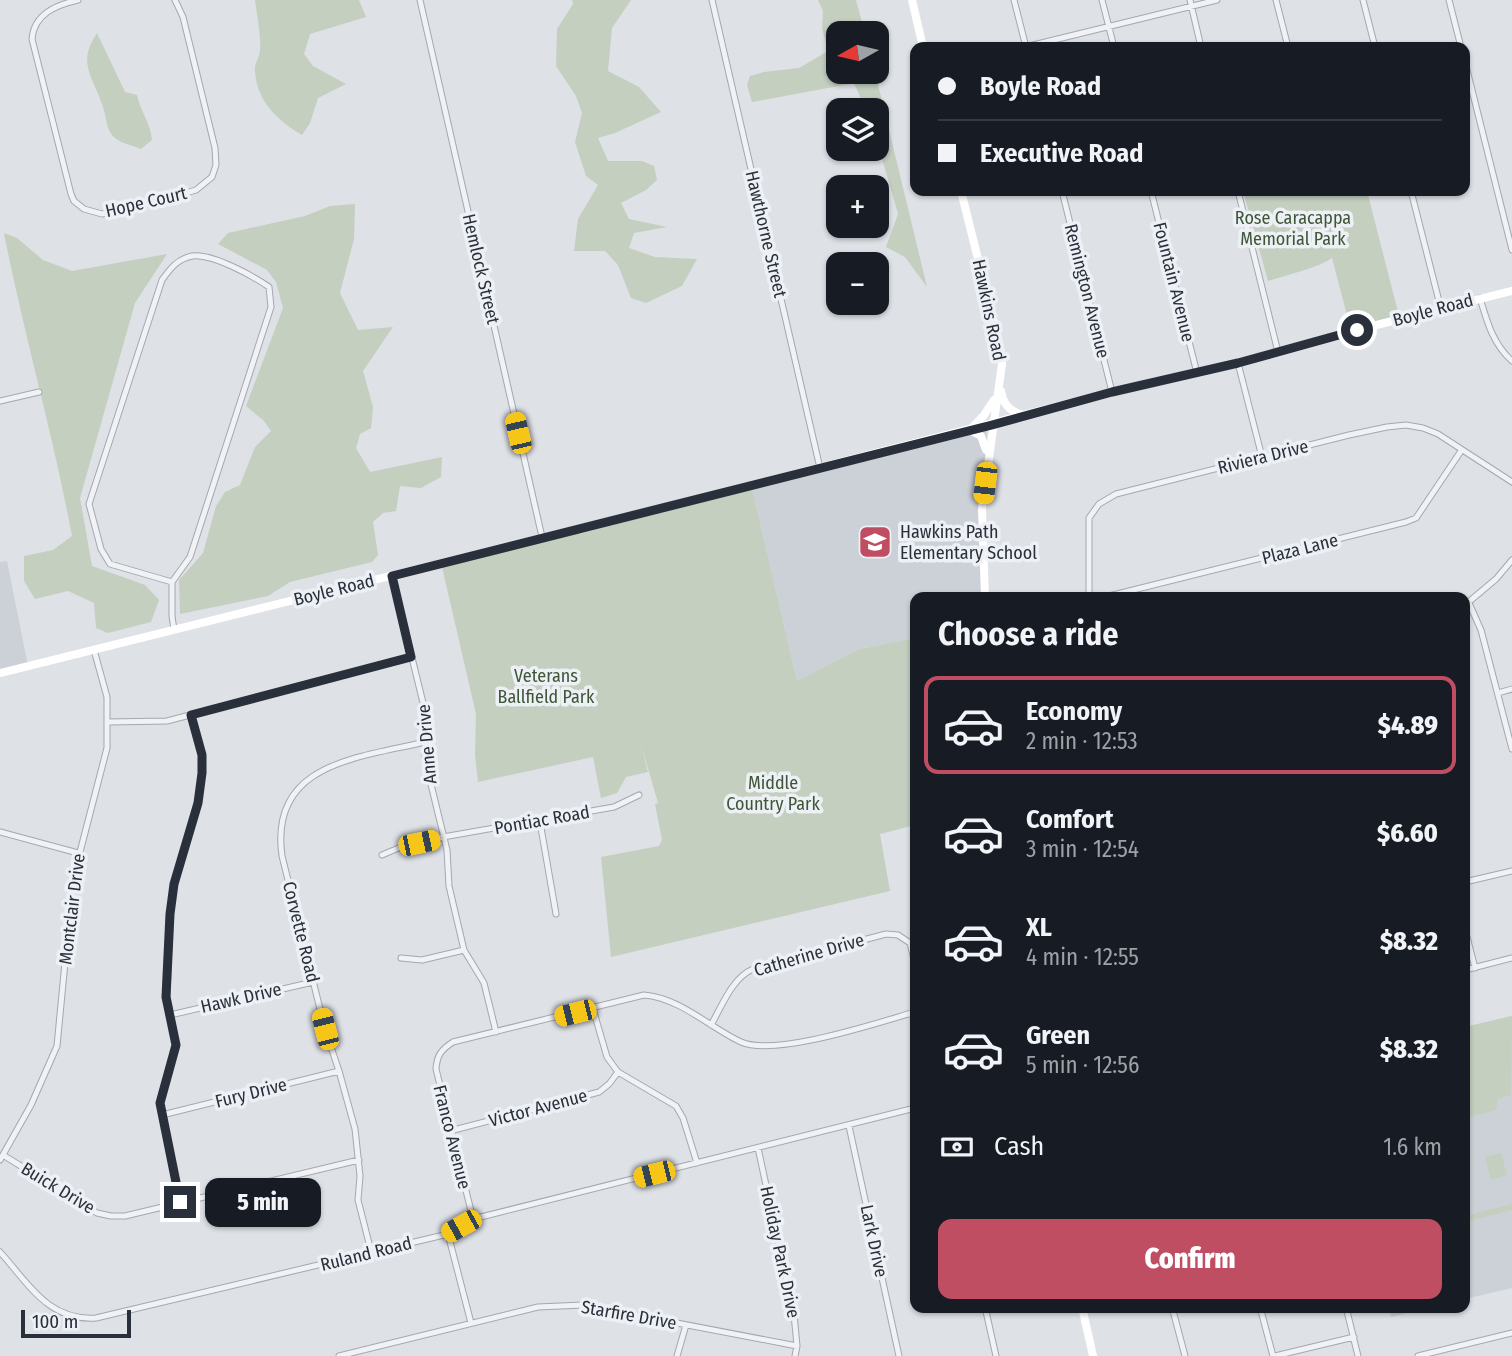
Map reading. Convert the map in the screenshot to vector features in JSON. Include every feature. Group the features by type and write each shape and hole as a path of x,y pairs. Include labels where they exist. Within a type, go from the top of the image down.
{"street":[{"name":"Hope Court","path":"78,0 52,8 34,27 32,39 71,194 84,209 95,213 111,212 196,190 208,183 215,171 215,148 183,17 175,0"},
{"name":"Hemlock Street","path":"420,0 542,537"},
{"name":"Hawthorne Street","path":"712,0 820,468"},
{"path":"912,0 922,42"},
{"path":"1014,0 1025,42"},
{"path":"1102,0 1113,42"},
{"path":"1047,42 1190,3 1217,0"},
{"path":"1276,0 1287,42"},
{"path":"1363,0 1374,42"},
{"path":"1449,0 1460,42"},
{"path":"1190,3 1201,42"},
{"path":"1470,82 1512,250"},
{"name":"Hawkins Road","path":"962,196 1000,347 1000,388 992,425 982,509 985,592"},
{"name":"Remington Avenue","path":"1063,196 1112,392"},
{"name":"Fountain Avenue","path":"1152,196 1197,373"},
{"path":"1239,196 1278,352"},
{"path":"1412,196 1441,309"},
{"path":"172,582 110,564 101,550 89,504 162,280 173,265 192,256 206,257 252,275 269,287 271,307 190,556 172,582 174,630"},
{"name":"Boyle Road","path":"0,673 992,425 1112,392 1238,363 1512,291"},
{"path":"1479,298 1496,343 1512,361"},
{"path":"1238,363 1262,457"},
{"path":"1000,388 1005,404 1012,411 1026,415"},
{"path":"988,457 981,436 970,430 984,415 1000,388"},
{"path":"0,401 39,392"},
{"name":"Riviera Drive","path":"1089,592 1089,518 1099,504 1116,494 1387,426 1406,425 1438,434 1512,482"},
{"name":"Plaza Lane","path":"1125,592 1416,518 1461,451"},
{"path":"1470,601 1496,579 1512,560"},
{"name":"Anne Drive","path":"392,576 426,715 426,770 447,850 449,886 464,950 484,983 496,1032"},
{"path":"1470,610 1481,630 1512,749"},
{"name":"Montclair Drive","path":"1,1158 31,1105 57,1046 73,879 107,748 107,697 94,650"},
{"path":"109,722 167,722 411,657"},
{"path":"1498,692 1512,689"},
{"path":"180,1202 160,1103 176,1045 166,997 170,914 174,884 198,803 202,773 202,755 191,715"},
{"name":"Corvette Road","path":"371,1251 358,1200 359,1160 355,1129 325,1029 279,836 284,814 301,786 326,767 425,742"},
{"name":"Pontiac Road","path":"382,855 401,847 443,837 614,807 639,795"},
{"path":"540,822 556,914"},
{"path":"0,832 78,853"},
{"path":"1470,881 1512,871"},
{"name":"Catherine Drive","path":"711,1025 737,980 753,969 886,934 898,934 910,943"},
{"path":"1470,948 1475,968"},
{"path":"401,957 422,960 464,950"},
{"path":"1470,969 1512,958"},
{"name":"Hawk Drive","path":"170,1015 313,982"},
{"name":"Franco Avenue","path":"473,1219 436,1069 441,1049 453,1042 644,995 665,998 742,1042 757,1047 779,1046 910,1013"},
{"path":"593,1009 600,1041 607,1057 618,1072 676,1106 683,1118 697,1163"},
{"name":"Fury Drive","path":"162,1115 339,1070"},
{"name":"Victor Avenue","path":"450,1131 599,1091 609,1084 618,1072"},
{"name":"Ruland Road","path":"0,1252 47,1304 59,1313 85,1318 137,1309 448,1234 473,1219 910,1109"},
{"name":"Lark Drive","path":"849,1126 899,1356"},
{"name":"Holiday Park Drive","path":"758,1148 794,1314 797,1346 795,1356"},
{"name":"Buick Drive","path":"1,1158 97,1213 111,1216 125,1216 359,1160"},
{"path":"448,1234 471,1323"},
{"name":"Starfire Drive","path":"339,1356 538,1307 583,1305 797,1346"},
{"path":"986,1313 996,1356"},
{"path":"1083,1313 1093,1356"},
{"path":"1174,1313 1185,1356"},
{"path":"1263,1313 1274,1356 1354,1337"},
{"path":"1348,1313 1358,1356"},
{"path":"677,1356 686,1325"},
{"path":"1418,1356 1512,1333"}],"shaded area":[{"name":"Hawkins Path Elementary School","path":"987,428 984,592 910,592 910,639 859,649 797,681 752,488"},
{"path":"7,561 28,666 0,673 0,562"},
{"path":"1512,1016 1512,1288 1470,1298 1470,1026"},
{"path":"1390,1313 1407,1313 1391,1317"}],"green space":[{"path":"255,0 359,0 366,17 310,34 304,54 313,66 346,84 318,98 310,123 302,135 270,109 260,92 255,71 260,44"},
{"path":"572,0 631,0 612,28 608,71 639,87 661,112 598,138 608,161 642,161 654,166 657,180 646,190 621,203 629,219 667,227 634,233 629,248 655,257 697,259 682,286 646,303 631,298 618,265 605,251 574,251 578,219 598,185 586,176 575,142 582,113 576,96 556,66 557,29 573,4"},
{"path":"818,0 856,0 862,21 826,21 826,43 822,28 823,11"},
{"path":"97,33 125,92 137,95 148,123 152,140 141,149 118,140 108,128 87,61 91,43"},
{"path":"826,52 826,84 849,84 752,102 747,85 750,76 799,68"},
{"path":"854,84 878,84 881,98 861,98"},
{"path":"889,130 927,287 905,257 886,247 898,214 889,175 883,161 889,161"},
{"name":"Rose Caracappa Memorial Park","path":"1244,196 1368,196 1399,316 1350,327 1332,258 1311,268 1268,281"},
{"path":"355,204 354,239 340,293 358,330 393,327 363,371 373,407 371,428 360,434 356,448 370,472 442,457 441,477 421,488 400,486 396,511 383,513 373,522 378,555 372,562 290,582 268,596 180,614 179,580 203,553 216,506 225,492 240,485 255,447 271,431 264,421 246,406 283,308 276,282 267,270 218,244 228,233 305,216 330,206"},
{"path":"4,233 17,238 43,260 72,271 167,254 135,303 80,498 92,566 145,585 159,600 151,622 108,633 96,628 94,603 68,591 35,599 24,581 24,556 53,550 72,536"},
{"name":"Middle Country Park","path":"752,488 797,681 859,649 910,639 910,826 880,834 890,891 611,957 601,857 659,846 662,840 655,804 658,803 641,744 648,772 626,777 617,793 601,798 593,757 478,782 475,755 476,714 442,567 579,531 580,534"},
{"path":"1512,1016 1511,1095 1498,1099 1496,1110 1470,1117 1470,1026"},
{"path":"1501,1153 1507,1175 1491,1180 1485,1157"},
{"path":"1512,1204 1512,1210 1470,1221 1470,1215"}],"place":[{"name":"Hawkins Path Elementary School","path":"875,542"}],"route":[{"path":"180,1202 164,1134 160,1103 176,1045 166,997 170,914 181,853 198,803 202,773 202,755 191,715 411,657 392,576 935,437 992,425 1112,392 1238,363 1357,330"}],"park label":[{"name":"Veterans Ballfield Park","path":"546,686"}]}
